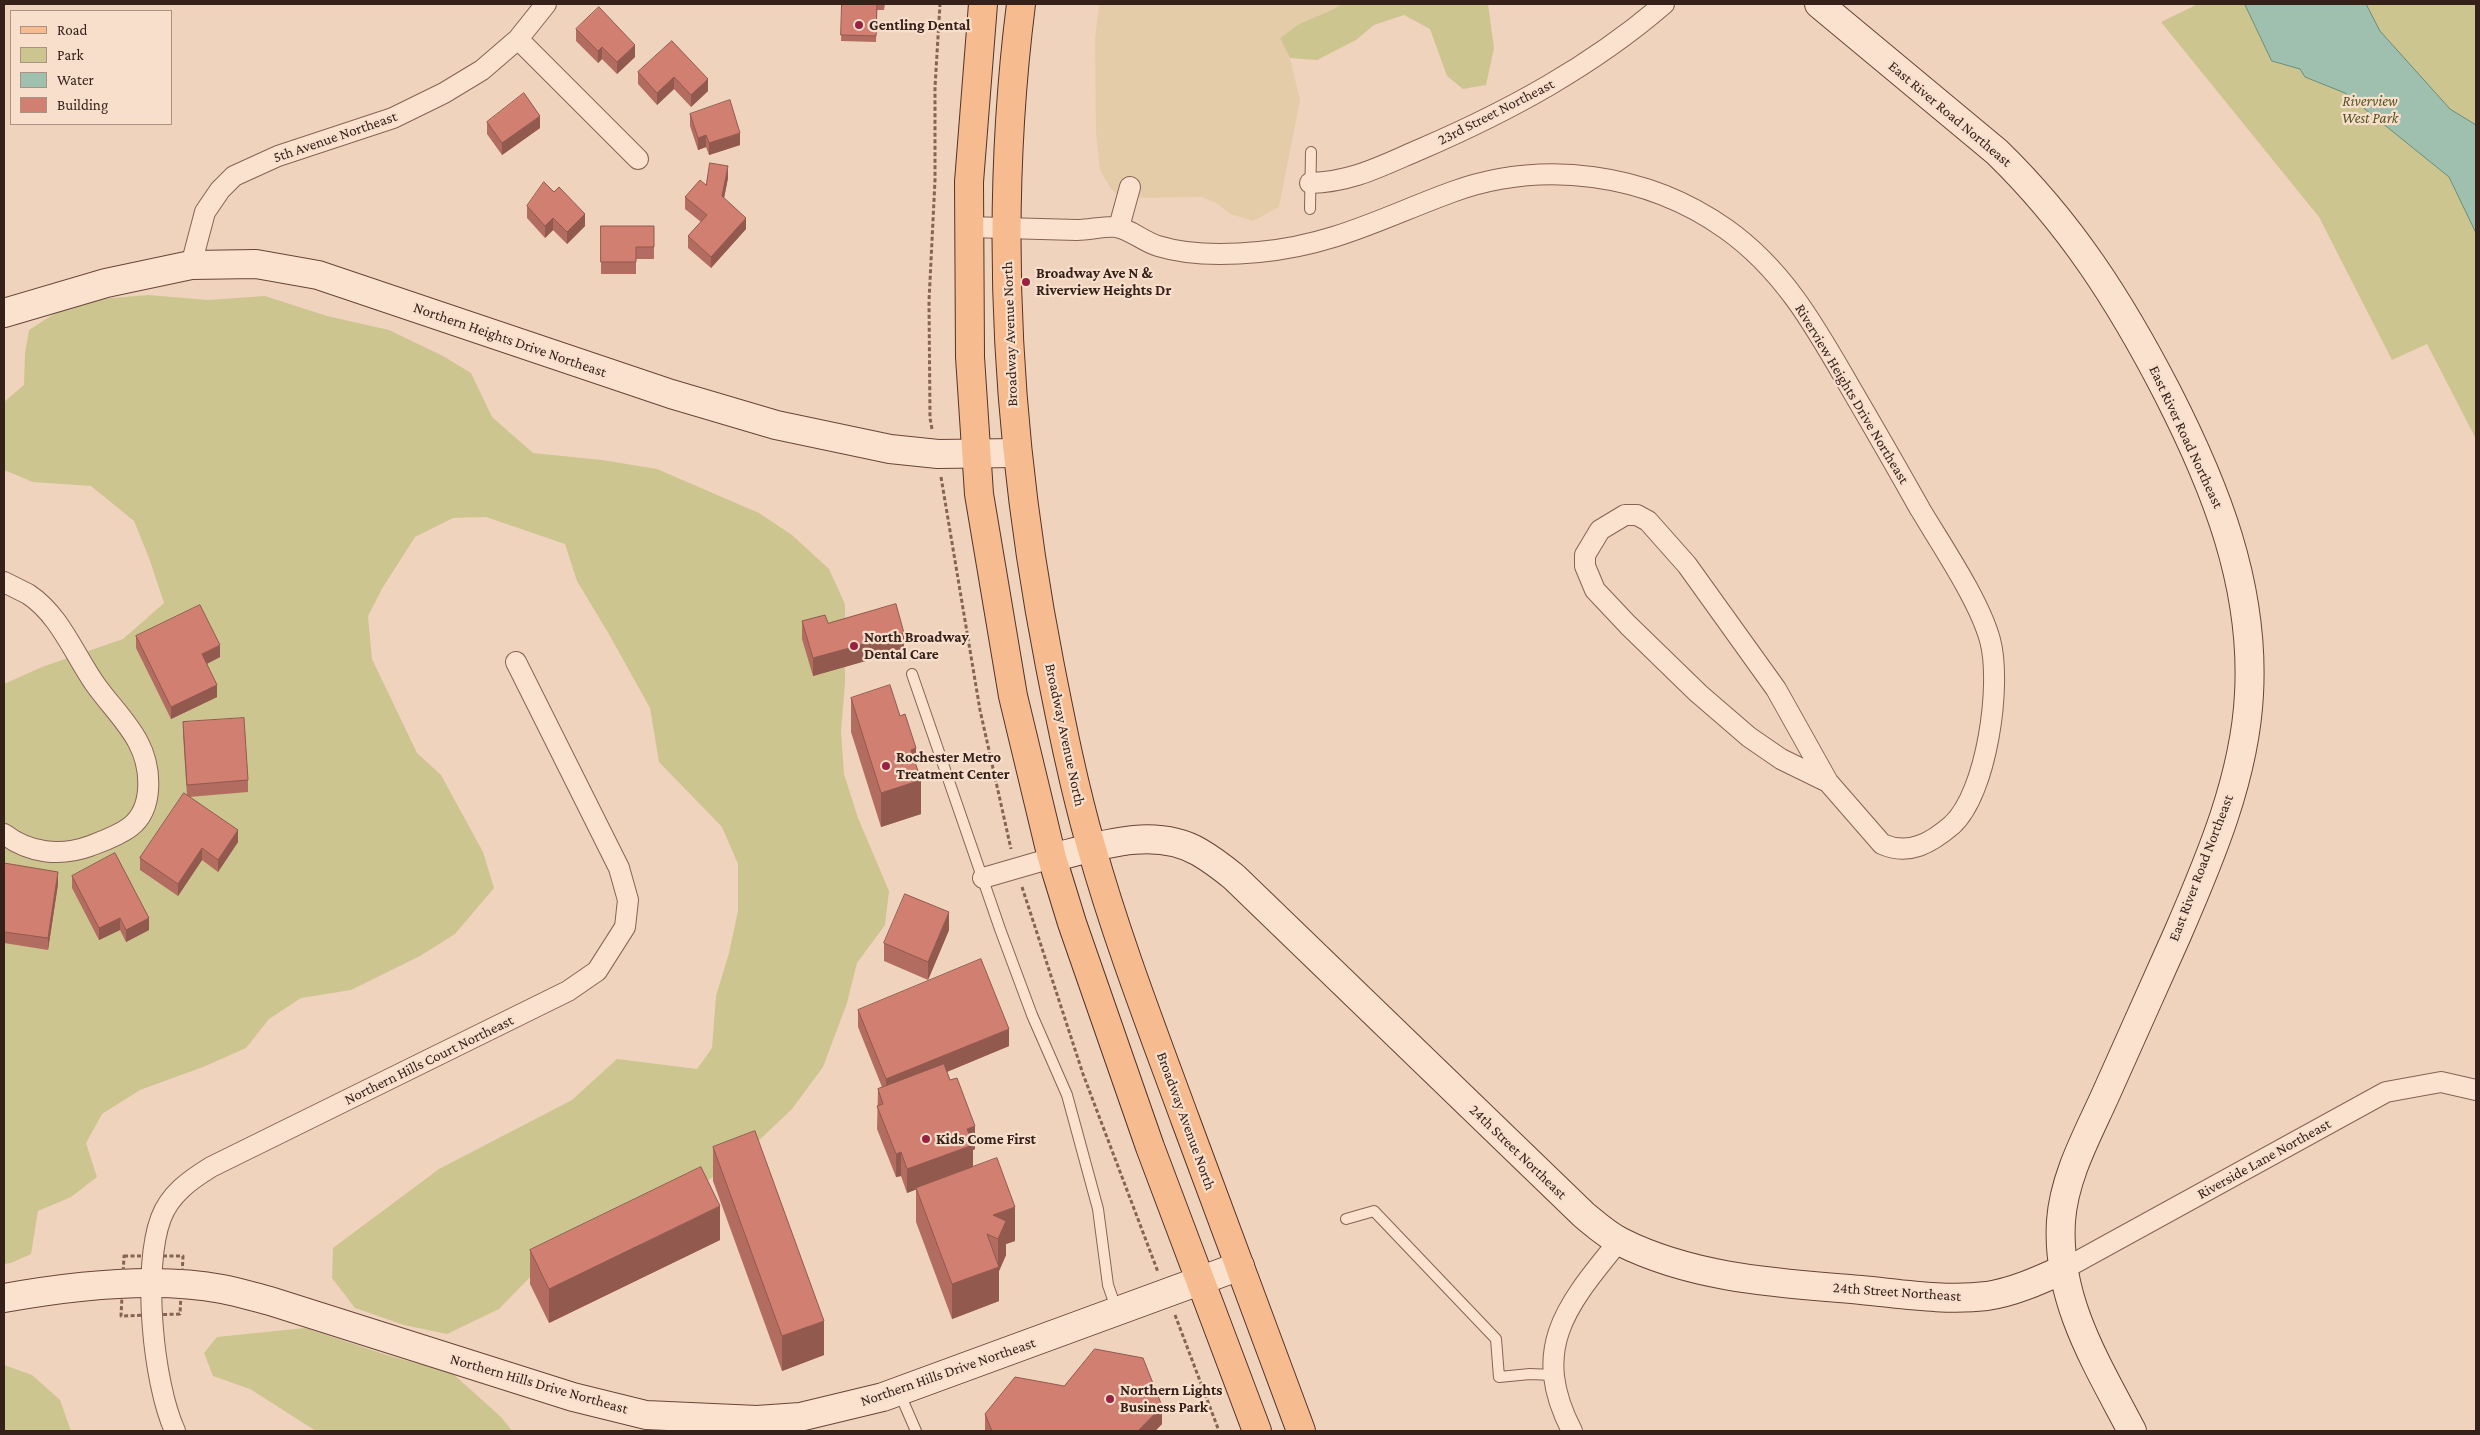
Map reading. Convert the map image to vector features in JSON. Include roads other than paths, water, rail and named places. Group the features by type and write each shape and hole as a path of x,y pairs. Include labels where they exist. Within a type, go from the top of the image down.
{"main road":[{"path":"983,4 972,123 968,227 970,356 979,494 1013,696 1052,858 1095,993 1256,1431"},
{"name":"Broadway Avenue North","path":"1021,4 1012,90 1007,329 1017,453 1042,625 1065,740 1092,848 1143,1003 1301,1431"}],"street":[{"name":"5th Avenue Northeast","path":"191,265 205,212 220,190 234,176 278,156 393,118 444,93 482,70 518,40 546,4"},
{"name":"23rd Street Northeast","path":"1310,183 1333,183 1356,177 1446,138 1519,102 1588,62 1618,42 1664,4"},
{"name":"East River Road Northeast","path":"1819,4 1997,152 2046,203 2088,257 2120,304 2182,422 2223,514 2241,583 2250,670 2249,696 2240,757 2218,834 2190,905 2072,1171 2061,1219 2062,1270 2071,1305 2082,1335 2132,1431"},
{"path":"518,40 638,159"},
{"name":"Riverview Heights Drive Northeast","path":"1119,227 1161,248 1225,254 1262,252 1331,240 1451,192 1489,180 1540,173 1605,179 1658,194 1702,214 1747,245 1767,262 1784,282 1818,332 1965,586 1991,642 1993,689 1989,729 1980,776 1970,801 1958,819 1941,834 1925,844 1910,849 1894,849 1882,844 1828,782 1776,689 1714,601 1661,534 1637,515 1625,516 1600,530 1585,555 1585,566 1595,590 1607,604 1698,693 1749,737 1781,759 1828,782"},
{"path":"968,227 1077,230 1119,227 1130,187"},
{"name":"Northern Heights Drive Northeast","path":"4,312 106,283 191,265 256,264 318,275 671,394 776,425 890,449 938,454 1017,453"},
{"path":"4,582 28,594 50,614 78,658 139,743 146,764 149,788 142,810 132,826 107,840 77,851 56,853 30,849 4,834"},
{"name":"Northern Hills Court Northeast","path":"175,1431 169,1418 157,1368 153,1330 152,1284 154,1242 161,1217 172,1197 189,1181 211,1167 568,991 596,971 611,952 625,927 628,900 619,868 516,662"},
{"name":"24th Street Northeast","path":"1052,858 1124,841 1151,839 1179,844 1198,851 1219,866 1584,1215 1619,1241 1660,1259 1723,1275 1779,1283 1935,1297 1988,1296 2035,1282 2062,1270"},
{"path":"983,878 1052,858"},
{"name":"Riverside Lane Northeast","path":"2062,1270 2386,1092 2441,1082 2476,1090"},
{"path":"1572,1431 1560,1405 1553,1375 1555,1343 1564,1316 1579,1291 1619,1241"},
{"name":"Northern Hills Drive Northeast","path":"4,1298 67,1287 152,1284 220,1289 270,1301 573,1397 646,1415 723,1419 800,1417 844,1408 898,1391 1240,1266"}],"lane":[{"path":"1310,208 1312,152"},
{"path":"912,674 1032,1015 1067,1095 1098,1210 1108,1285 1117,1311"},
{"path":"1346,1219 1374,1211 1496,1339 1500,1377 1530,1374 1553,1375"},
{"path":"898,1391 916,1431"}],"water":[{"path":"2245,4 2366,4 2380,31 2450,109 2476,125 2476,233 2449,177 2345,93 2305,77 2300,69 2272,61"}],"place":[{"name":"Gentling Dental","path":"859,25"},
{"name":"Broadway Ave N & Riverview Heights Dr","path":"1026,282"},
{"name":"North Broadway Dental Care","path":"854,646"},
{"name":"Rochester Metro Treatment Center","path":"886,766"},
{"name":"Kids Come First","path":"926,1139"},
{"name":"Northern Lights Business Park","path":"1110,1399"}],"park label":[{"name":"Riverview West Park","path":"2370,110"}]}
